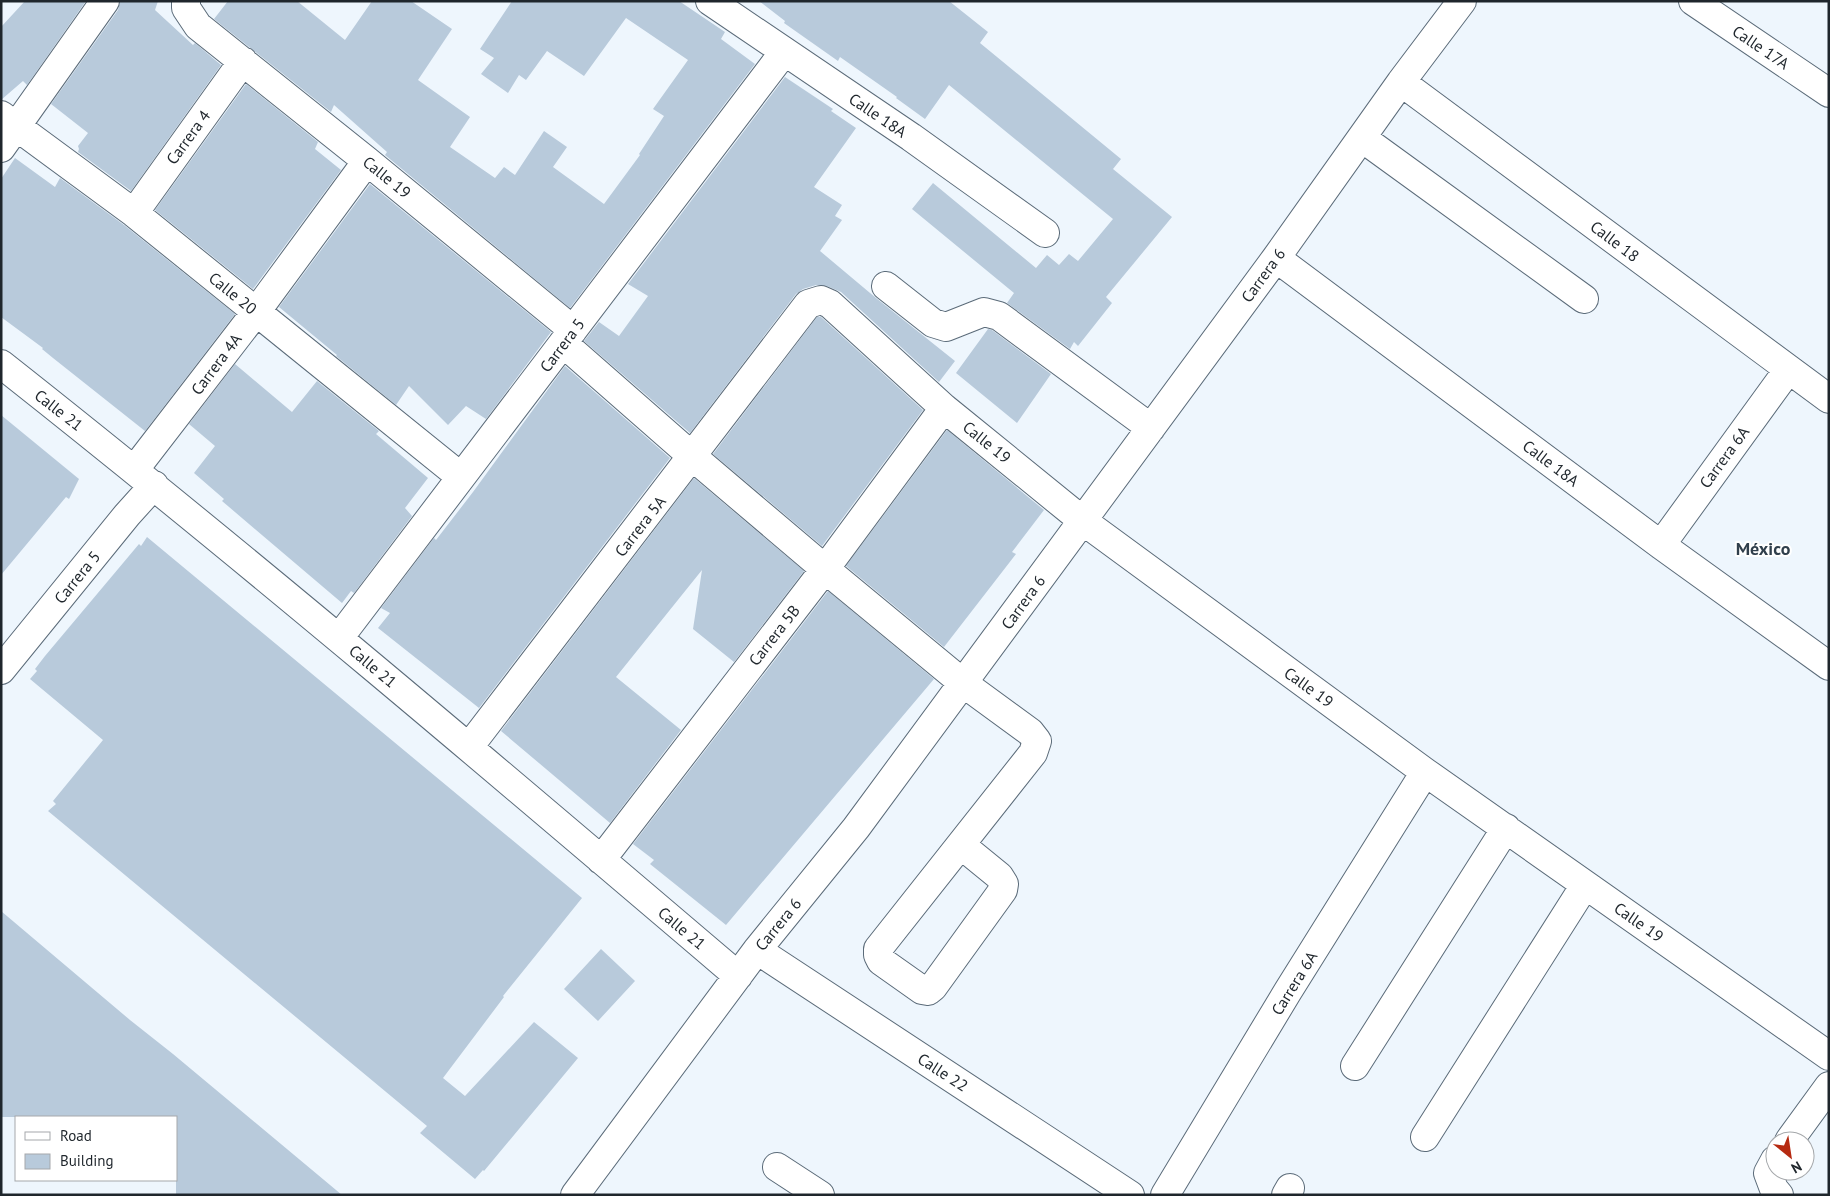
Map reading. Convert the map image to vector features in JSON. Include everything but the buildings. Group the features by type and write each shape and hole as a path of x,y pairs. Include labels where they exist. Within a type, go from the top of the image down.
{"street":[{"path":"1,148 9,120 105,1"},
{"name":"Calle 19","path":"186,1 186,8 198,26 367,161 568,336 693,457 963,683 1030,732 1037,742 1033,753 961,846"},
{"name":"Calle 18A","path":"710,1 911,137 1045,232"},
{"name":"Carrera 6","path":"574,1195 757,950 856,828 1276,258 1401,82 1462,1"},
{"name":"Calle 17A","path":"1693,1 1829,93"},
{"name":"Carrera 5","path":"339,638 784,52"},
{"name":"Carrera 4","path":"134,213 243,61"},
{"name":"Calle 18","path":"1401,82 1829,400"},
{"name":"Calle 20","path":"9,120 134,213 461,477"},
{"path":"1362,138 1584,299"},
{"name":"Carrera 4A","path":"144,477 256,312 367,161"},
{"name":"Calle 18A","path":"1276,258 1661,545 1829,666"},
{"path":"886,286 933,324 946,327 984,312 999,316 1151,428"},
{"name":"Calle 19","path":"808,304 821,300 830,304 944,408 1083,521 1425,772 1829,1056"},
{"name":"Carrera 5A","path":"469,746 693,457 808,304"},
{"name":"Calle 21","path":"1,364 144,477 339,638 469,746 738,976"},
{"name":"Carrera 6A","path":"1661,545 1788,370"},
{"name":"Carrera 5B","path":"601,860 825,569 944,408"},
{"name":"Carrera 5","path":"1,670 127,515 144,477"},
{"name":"Carrera 6A","path":"1165,1195 1288,991 1425,772"},
{"path":"1355,1066 1506,828"},
{"path":"961,846 1000,876 1004,884 1004,890 933,987 928,991 922,990 881,961 878,949 961,846"},
{"path":"1425,1137 1585,885"},
{"name":"Calle 22","path":"757,950 1130,1195"},
{"path":"1796,1131 1829,1086"},
{"path":"777,1167 820,1195"},
{"path":"1771,1181 1774,1190 1779,1195"}],"district":[{"name":"México","path":"1763,549"}]}
